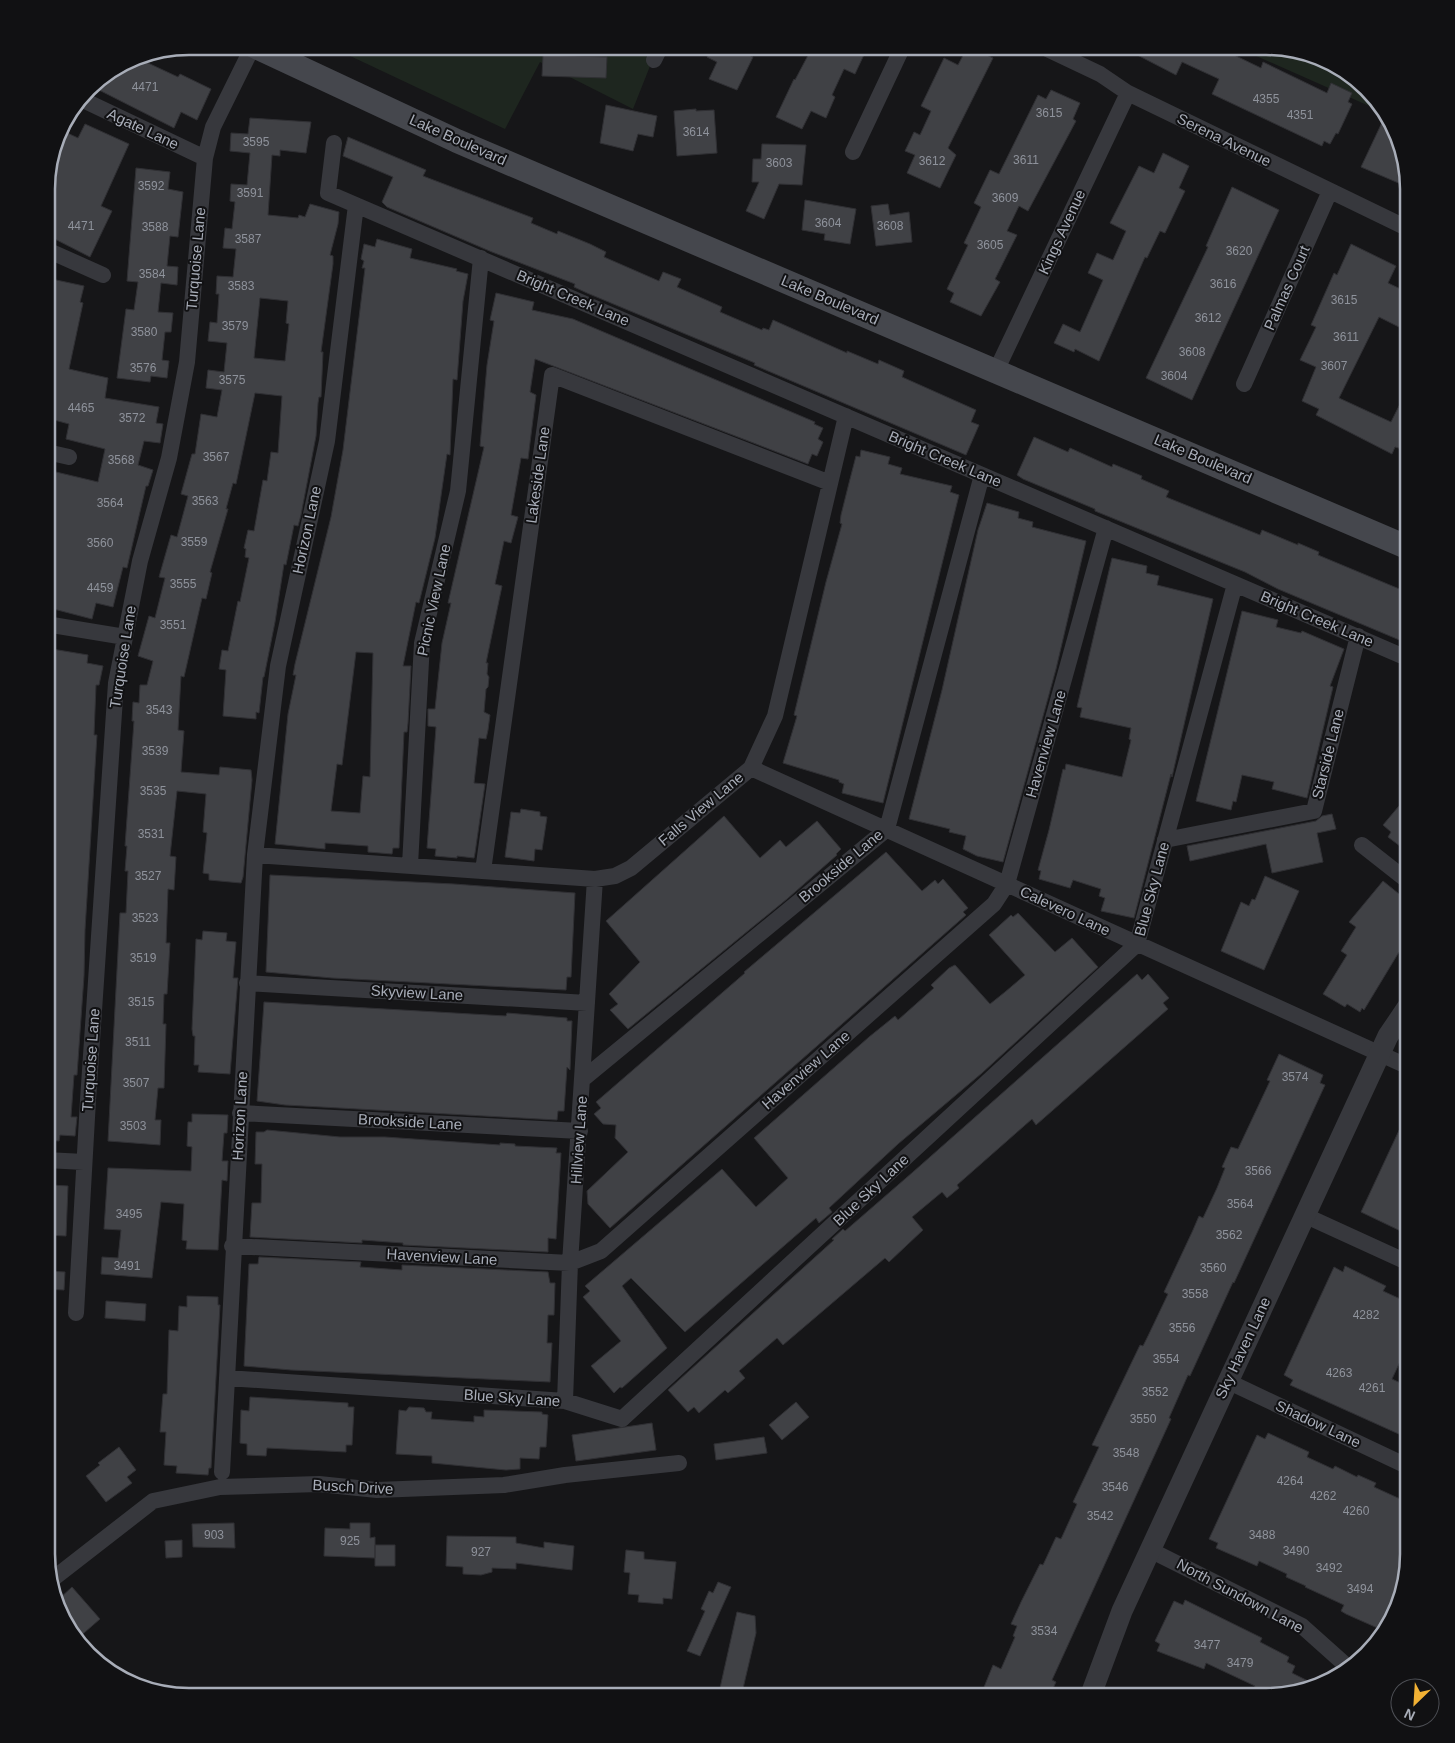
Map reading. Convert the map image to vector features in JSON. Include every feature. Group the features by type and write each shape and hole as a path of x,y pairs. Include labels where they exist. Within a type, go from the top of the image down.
{"main road":[{"name":"Lake Boulevard","path":"273,55 457,140 1400,544"}],"street":[{"name":"Turquoise Lane","path":"76,1313 84,1162 116,683 140,561 169,458 187,362 205,158 213,127 249,55"},
{"path":"853,152 900,55"},
{"name":"Serena Avenue","path":"1060,55 1100,74 1128,93 1400,225"},
{"name":"Kings Avenue","path":"996,371 1128,93"},
{"name":"Agate Lane","path":"87,102 205,158"},
{"name":"Bright Creek Lane","path":"334,142 328,193 1400,655"},
{"name":"Palmas Court","path":"1244,384 1330,192"},
{"name":"Horizon Lane","path":"222,1472 232,1246 255,855 278,666 327,441 356,205"},
{"path":"55,254 103,275"},
{"name":"Picnic View Lane","path":"410,865 422,643 458,491 481,258"},
{"name":"Lakeside Lane","path":"483,871 552,375 830,483"},
{"name":"Falls View Lane","path":"255,855 595,879 616,876 631,868 751,768 775,716 846,416"},
{"path":"55,454 69,457"},
{"name":"Brookside Lane","path":"583,1080 887,829 982,474"},
{"name":"Havenview Lane","path":"232,1246 570,1263 601,1251 994,904 1007,884 1106,528"},
{"name":"Blue Sky Lane","path":"227,1378 565,1401 622,1418 1137,944 1234,584"},
{"path":"55,625 125,637"},
{"name":"Starside Lane","path":"1165,840 1314,811 1358,636"},
{"name":"Calevero Lane","path":"751,768 1400,1063"},
{"path":"1362,845 1400,875"},
{"name":"Hillview Lane","path":"565,1401 570,1263 595,879"},
{"name":"Skyview Lane","path":"247,984 587,1002"},
{"name":"Sky Haven Lane","path":"1093,1688 1122,1611 1227,1381 1388,1036 1400,1018"},
{"name":"Brookside Lane","path":"240,1113 580,1131"},
{"path":"55,1160 84,1162"},
{"path":"1304,1215 1400,1259"},
{"name":"Shadow Lane","path":"1227,1381 1400,1463"},
{"name":"Busch Drive","path":"57,1576 153,1501 220,1487 319,1484 377,1490 504,1485 565,1475 679,1463"},
{"name":"North Sundown Lane","path":"1150,1550 1302,1626 1343,1663"}],"shaded area":[{"path":"348,55 654,55 633,109 540,62 505,129"},
{"path":"1254,55 1274,55 1317,65 1333,73 1354,88 1371,107"}],"building":[{"path":"543,55 607,57 606,78 542,76"},
{"path":"708,55 749,55 753,57 737,90 709,79 717,62 707,57"},
{"path":"808,55 864,55 855,74 844,69 832,95 835,97 826,118 811,111 802,129 776,117"},
{"path":"963,55 987,55 993,58 948,148 956,155 940,188 907,173 915,155 905,151 914,132 920,135 931,111 921,106 944,58 958,65"},
{"path":"1137,55 1234,55 1261,68 1263,62 1327,93 1331,83 1352,93 1348,102 1352,104 1338,134 1336,133 1330,144 1324,141 1322,146 1212,94 1219,79 1182,62 1176,75"},
{"path":"146,62 178,77 180,74 211,89 197,120 181,112 174,128 99,90 130,69"},
{"path":"1051,90 1080,103 1073,119 1076,121 1028,211 1019,206 1007,231 1017,235 995,279 1000,282 981,316 950,302 954,293 947,289 968,245 964,243 981,207 974,203 990,170 999,174 1038,95 1046,99"},
{"path":"606,105 657,116 653,137 638,134 633,151 600,143"},
{"path":"696,109 696,111 714,110 717,153 677,156 674,111"},
{"path":"250,118 311,122 306,153 280,150 280,156 272,155 268,215 298,218 299,215 305,217 310,204 339,212 330,255 333,256 333,264 321,352 323,352 321,397 319,397 318,403 316,436 301,515 298,526 294,525 286,565 284,564 275,622 263,677 259,713 256,712 256,719 223,716 226,670 219,669 222,650 228,651 238,601 240,602 249,558 245,557 246,549 244,548 248,530 254,531 263,480 267,481 271,452 278,453 282,396 255,393 236,484 233,483 226,509 228,509 210,572 212,573 206,599 202,598 184,677 181,676 178,730 184,731 181,772 219,775 220,767 251,770 252,780 243,877 241,883 209,880 209,874 203,873 207,833 203,832 206,794 177,791 170,856 176,857 174,890 168,889 166,943 170,943 167,994 164,994 163,1024 166,1024 164,1088 158,1088 155,1120 161,1120 160,1145 108,1141 120,913 126,913 128,871 125,871 127,846 125,846 134,721 132,721 133,702 139,703 140,685 147,685 153,661 138,656 149,616 155,618 165,578 159,577 171,535 177,537 188,496 181,494 192,454 195,454 201,414 217,417 222,390 206,388 208,370 224,372 227,343 208,341 210,322 217,323 219,294 216,294 217,276 233,277 236,249 223,248 225,228 232,229 235,202 230,201 231,184 247,185 250,153 230,151 231,133 248,134","holes":["260,298 288,301 286,323 289,324 285,361 254,358"]},
{"path":"1382,122 1393,146 1400,183 1361,167"},
{"path":"85,124 129,144 101,206 112,211 90,257 55,239 56,172 67,133 78,138"},
{"path":"348,137 426,170 423,176 533,218 531,223 557,234 558,231 590,244 606,252 604,257 659,281 663,272 681,279 677,287 722,307 720,312 762,330 763,328 769,330 773,320 847,353 847,351 878,364 879,360 904,371 902,377 976,410 971,422 979,425 966,455 754,365 755,363 587,293 574,287 575,284 492,252 387,207 382,202 393,177 343,156"},
{"path":"762,144 806,145 802,185 779,184 764,219 746,211 759,182 752,182 753,159 761,159"},
{"path":"1163,153 1189,166 1179,188 1185,191 1165,233 1160,231 1147,258 1145,257 1099,361 1075,349 1074,352 1054,343 1063,324 1080,332 1103,280 1088,273 1097,253 1113,260 1126,231 1110,223 1139,166 1154,173"},
{"path":"136,168 170,172 168,189 183,192 178,237 170,236 167,266 178,267 177,285 161,283 158,312 173,313 171,332 165,332 162,360 169,361 167,378 151,376 150,382 117,378 126,309 134,310 138,282 127,281"},
{"path":"1232,187 1279,210 1192,400 1146,378 1208,247 1206,246"},
{"path":"805,200 856,209 850,244 824,240 825,234 802,230"},
{"path":"888,204 890,215 909,212 912,242 876,246 871,206"},
{"path":"377,239 412,249 410,258 457,269 456,271 468,274 463,301 457,380 453,379 450,455 447,454 435,538 419,603 416,602 403,666 411,666 408,723 407,732 404,732 399,848 393,848 392,854 368,852 368,846 325,843 325,849 275,844 288,714 296,675 293,675 331,517 343,450 365,268 362,268 364,261 361,259 364,244 375,247","holes":["356,652 373,653 370,777 363,776 360,813 331,811 337,764 342,765"]},
{"path":"1351,244 1396,266 1388,283 1400,289 1400,328 1379,317 1339,398 1391,422 1400,404 1400,448 1395,447 1392,454 1316,415 1319,409 1302,401 1316,367 1300,360 1316,327 1311,325 1334,273 1337,275"},
{"path":"55,280 84,286 80,302 83,303 69,369 108,378 105,398 159,407 156,423 163,424 160,443 144,441 138,465 153,470 148,486 146,486 127,568 123,567 113,607 96,603 92,619 55,609 56,472 98,482 105,449 66,439 69,424 55,420"},
{"path":"496,293 534,302 532,310 573,319 815,422 814,424 823,428 818,439 823,442 817,456 812,454 808,464 535,359 530,392 536,395 528,459 521,458 511,515 518,517 511,543 504,541 495,584 502,586 486,663 488,663 487,674 489,677 484,712 490,715 486,739 479,738 474,783 485,784 475,853 474,858 457,856 457,858 435,856 436,849 427,848 436,727 428,726 428,709 435,709 442,643 451,603 448,603 484,447 480,446 487,365 494,321 490,320"},
{"path":"1034,437 1068,452 1070,448 1112,467 1113,464 1142,476 1141,479 1169,491 1166,497 1260,535 1262,530 1319,552 1318,555 1400,589 1400,640 1278,589 1245,572 1095,511 1095,509 1017,475"},
{"path":"861,450 890,457 888,464 902,468 900,474 952,486 950,492 959,495 883,803 842,793 844,784 839,782 839,780 783,763 797,716 794,715 842,524 840,523 841,515 856,456 860,457"},
{"path":"987,503 1019,512 1018,518 1033,522 1032,527 1086,541 1056,669 1003,862 977,856 963,849 966,836 949,832 950,829 909,819 942,690 978,530"},
{"path":"1112,558 1147,566 1146,573 1159,576 1157,585 1213,599 1172,777 1171,774 1134,918 1101,911 1105,898 1099,896 1101,889 1073,880 1070,888 1039,879 1041,871 1038,870 1063,769 1065,770 1066,764 1122,777 1131,740 1129,739 1131,728 1080,717 1082,708 1077,707"},
{"path":"1242,611 1278,620 1276,627 1301,633 1302,631 1344,649 1330,686 1333,687 1307,798 1272,789 1274,782 1242,775 1236,802 1233,801 1231,810 1196,801"},
{"path":"55,650 88,655 87,663 103,666 99,685 96,685 94,735 97,735 84,976 77,1075 74,1075 71,1117 77,1117 75,1136 60,1135 59,1141 55,1141"},
{"path":"1400,805 1400,846 1388,837 1391,832 1383,825"},
{"path":"521,809 540,812 540,816 547,817 542,850 535,849 534,861 505,857 511,812 520,813"},
{"path":"1332,814 1336,829 1317,833 1323,862 1272,873 1266,844 1190,861 1187,846 1316,821 1322,816"},
{"path":"724,816 760,858 780,840 786,847 817,821 841,849 837,855 787,899 628,1029 610,1010 618,1004 609,994 640,962 606,921"},
{"path":"886,852 922,891 935,880 938,884 943,879 968,908 963,912 966,915 610,1228 588,1204 587,1191 628,1152 615,1138 616,1125 603,1124 594,1114 601,1108 596,1102 744,972"},
{"path":"270,875 454,884 575,893 571,977 567,977 566,990 332,978 266,972"},
{"path":"1265,876 1299,891 1264,970 1221,951 1241,902 1249,906 1252,899 1255,900"},
{"path":"1383,881 1400,895 1400,953 1364,1010 1362,1008 1360,1012 1347,1004 1345,1007 1323,994 1347,955 1341,951 1356,927 1349,922"},
{"path":"1018,913 1055,952 1072,938 1098,967 982,1073 898,1144 829,1208 832,1212 819,1223 816,1218 685,1332 631,1278 622,1286 667,1348 614,1393 591,1366 621,1341 583,1297 590,1291 585,1286 722,1169 756,1207 788,1178 754,1138 869,1037 895,1016 898,1020 934,988 931,985 949,968 955,965 990,1004 1025,975 989,935 1011,915 1013,917"},
{"path":"203,931 227,933 226,941 236,942 233,978 238,978 230,1074 198,1072 199,1065 194,1065 195,1036 193,1036 192,1029 196,939 202,940"},
{"path":"1137,974 1142,980 1148,974 1169,998 1163,1003 1168,1009 1036,1125 1032,1119 957,1185 959,1188 947,1198 942,1192 912,1217 923,1230 889,1262 885,1258 783,1345 777,1338 739,1371 745,1378 728,1393 725,1390 699,1413 694,1407 688,1412 668,1390 834,1240 832,1239 843,1229 845,1231"},
{"path":"264,1002 506,1016 507,1013 567,1018 567,1021 572,1021 570,1070 567,1067 564,1111 558,1111 557,1120 285,1105 257,1101"},
{"path":"1279,1054 1323,1075 1320,1083 1325,1085 1234,1283 1190,1376 1188,1375 1169,1418 1171,1419 1052,1680 1056,1682 1053,1688 984,1688 993,1665 1001,1669 1015,1637 1013,1636 1017,1626 1011,1624 1040,1564 1043,1565 1056,1537 1061,1539 1077,1504 1073,1502 1099,1447 1092,1445 1140,1345 1143,1346 1168,1294 1164,1292 1199,1216 1203,1218 1217,1188 1225,1168 1222,1167 1231,1147 1238,1149 1270,1081 1267,1080"},
{"path":"192,1114 228,1115 227,1133 224,1133 222,1161 228,1161 227,1181 222,1180 218,1250 186,1249 187,1241 182,1240 184,1204 161,1202 152,1278 101,1274 102,1257 118,1258 121,1230 104,1229 108,1168 191,1171 192,1147 187,1146 188,1122 192,1122"},
{"path":"1400,1128 1400,1231 1361,1212"},
{"path":"267,1130 340,1137 385,1137 557,1148 556,1153 561,1153 556,1239 548,1238 548,1252 403,1245 403,1243 362,1240 362,1243 250,1237 252,1203 261,1203 262,1164 255,1164 256,1132"},
{"path":"55,1185 68,1186 66,1236 55,1235"},
{"path":"259,1257 361,1262 360,1267 402,1270 402,1265 548,1272 550,1283 555,1283 554,1315 548,1315 547,1343 552,1343 550,1382 291,1370 244,1366 249,1264 258,1264"},
{"path":"1345,1266 1386,1286 1383,1291 1400,1299 1400,1362 1392,1379 1400,1383 1400,1435 1290,1385 1293,1380 1284,1375 1334,1267 1343,1272"},
{"path":"55,1271 65,1272 64,1290 55,1290"},
{"path":"187,1296 218,1297 218,1305 220,1305 211,1468 209,1468 208,1475 176,1473 177,1466 164,1465 166,1432 160,1432 163,1394 167,1394 169,1330 178,1331 179,1306 187,1307"},
{"path":"106,1301 146,1304 145,1321 105,1318"},
{"path":"250,1397 348,1403 348,1407 354,1407 352,1445 346,1445 346,1452 267,1448 266,1456 247,1455 247,1444 240,1443 241,1410 249,1411"},
{"path":"796,1402 809,1417 782,1440 769,1425"},
{"path":"409,1407 424,1408 426,1412 432,1412 431,1419 474,1422 474,1416 484,1417 484,1410 542,1412 542,1414 548,1415 546,1447 540,1447 539,1459 520,1458 520,1469 506,1470 432,1463 432,1456 396,1454 399,1410 406,1411"},
{"path":"652,1423 656,1450 576,1461 572,1435"},
{"path":"1268,1433 1309,1452 1307,1457 1333,1469 1335,1466 1357,1477 1358,1475 1376,1483 1374,1487 1400,1499 1399,1571 1393,1597 1377,1628 1346,1614 1341,1611 1344,1605 1286,1577 1287,1574 1259,1561 1257,1566 1216,1548 1218,1543 1209,1539 1257,1435 1265,1439"},
{"path":"764,1437 767,1453 716,1460 714,1444"},
{"path":"119,1447 136,1470 127,1477 132,1483 106,1502 86,1476 100,1465 98,1463"},
{"path":"234,1523 235,1548 193,1547 192,1524"},
{"path":"350,1523 370,1523 370,1538 375,1537 375,1558 324,1556 325,1528 350,1529"},
{"path":"447,1536 516,1537 516,1543 544,1548 544,1542 574,1546 572,1570 516,1563 516,1569 492,1568 492,1572 481,1575 463,1574 463,1567 446,1566"},
{"path":"182,1540 182,1557 166,1558 165,1541"},
{"path":"375,1545 395,1545 395,1566 375,1566"},
{"path":"626,1550 644,1552 644,1559 676,1562 672,1599 663,1598 663,1604 638,1602 639,1595 628,1594 630,1573 624,1572"},
{"path":"718,1582 731,1587 700,1656 687,1651 705,1611 701,1609 709,1591 713,1593"},
{"path":"72,1587 100,1619 82,1634 69,1613 62,1596"},
{"path":"1185,1600 1262,1638 1260,1642 1289,1657 1287,1662 1295,1666 1292,1673 1308,1681 1274,1688 1254,1688 1255,1686 1206,1663 1204,1669 1157,1651 1160,1644 1155,1641 1174,1601 1183,1605"},
{"path":"737,1612 755,1616 756,1633 743,1688 720,1688"}]}
